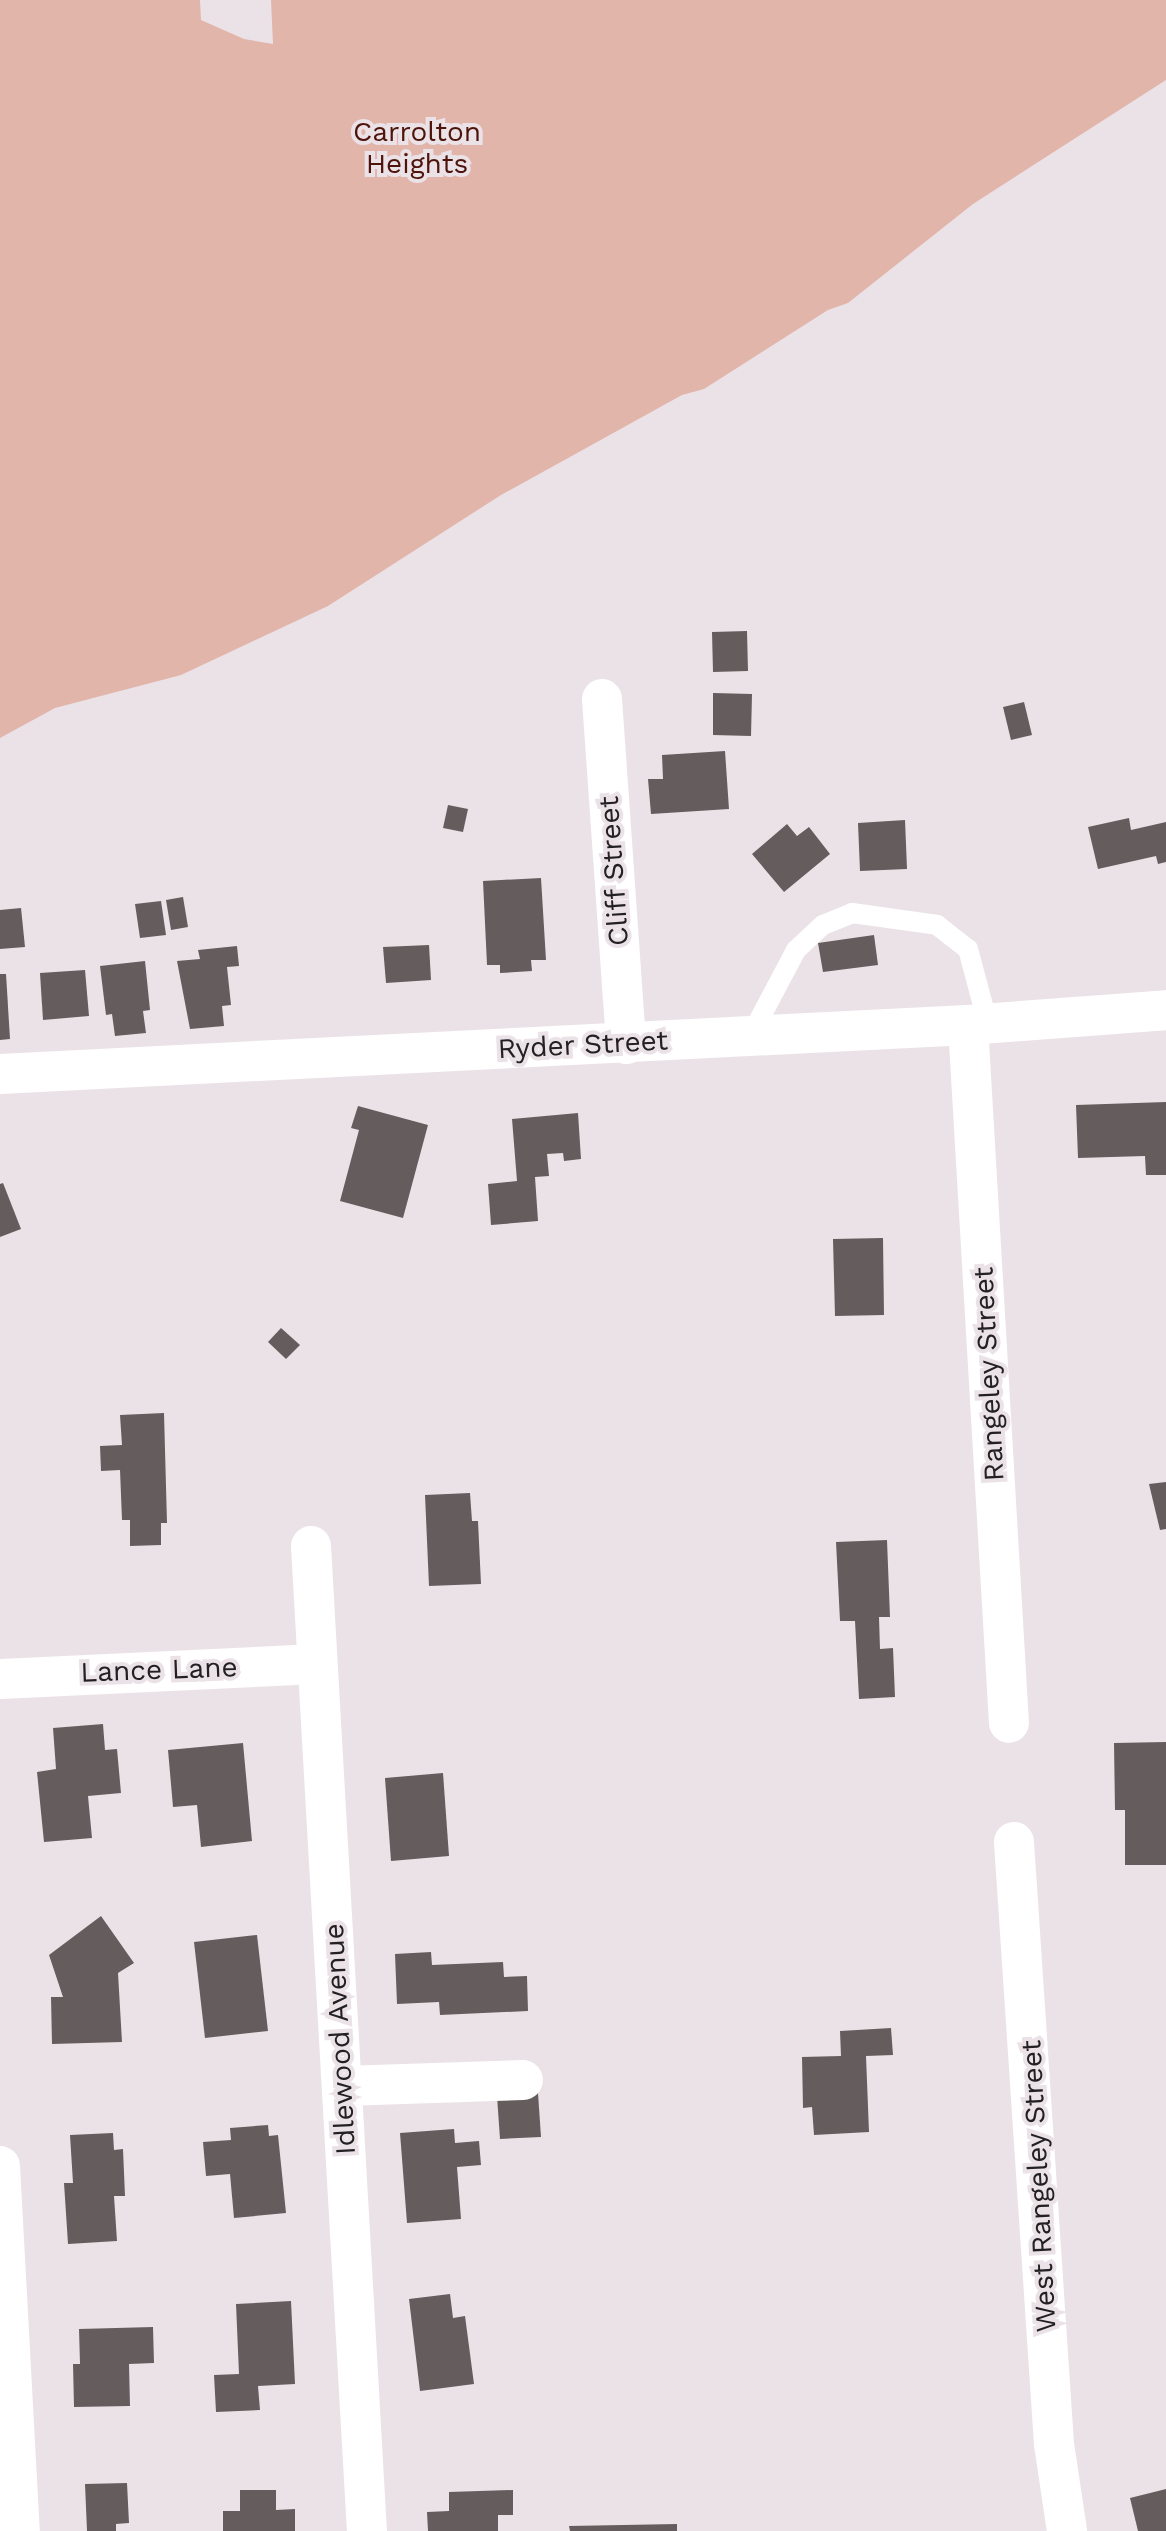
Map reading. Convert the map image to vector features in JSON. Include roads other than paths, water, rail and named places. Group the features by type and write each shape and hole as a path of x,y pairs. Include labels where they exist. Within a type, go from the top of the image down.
{"street":[{"name":"Cliff Street","path":"602,699 626,1044"},
{"name":"Ryder Street","path":"0,1074 978,1025 1166,1010"},
{"name":"Rangeley Street","path":"978,1025 1009,1723"},
{"name":"Idlewood Avenue","path":"311,1546 367,2531"},
{"name":"Lance Lane","path":"0,1679 317,1664"},
{"name":"West Rangeley Street","path":"1014,1842 1054,2444 1067,2531"},
{"path":"343,2086 523,2080"},
{"path":"0,2166 20,2531"}],"lane":[{"path":"750,1037 796,950 823,925 852,913 937,925 968,949 978,1025"}],"park label":[{"name":"Carrolton Heights","path":"417,148"}]}
